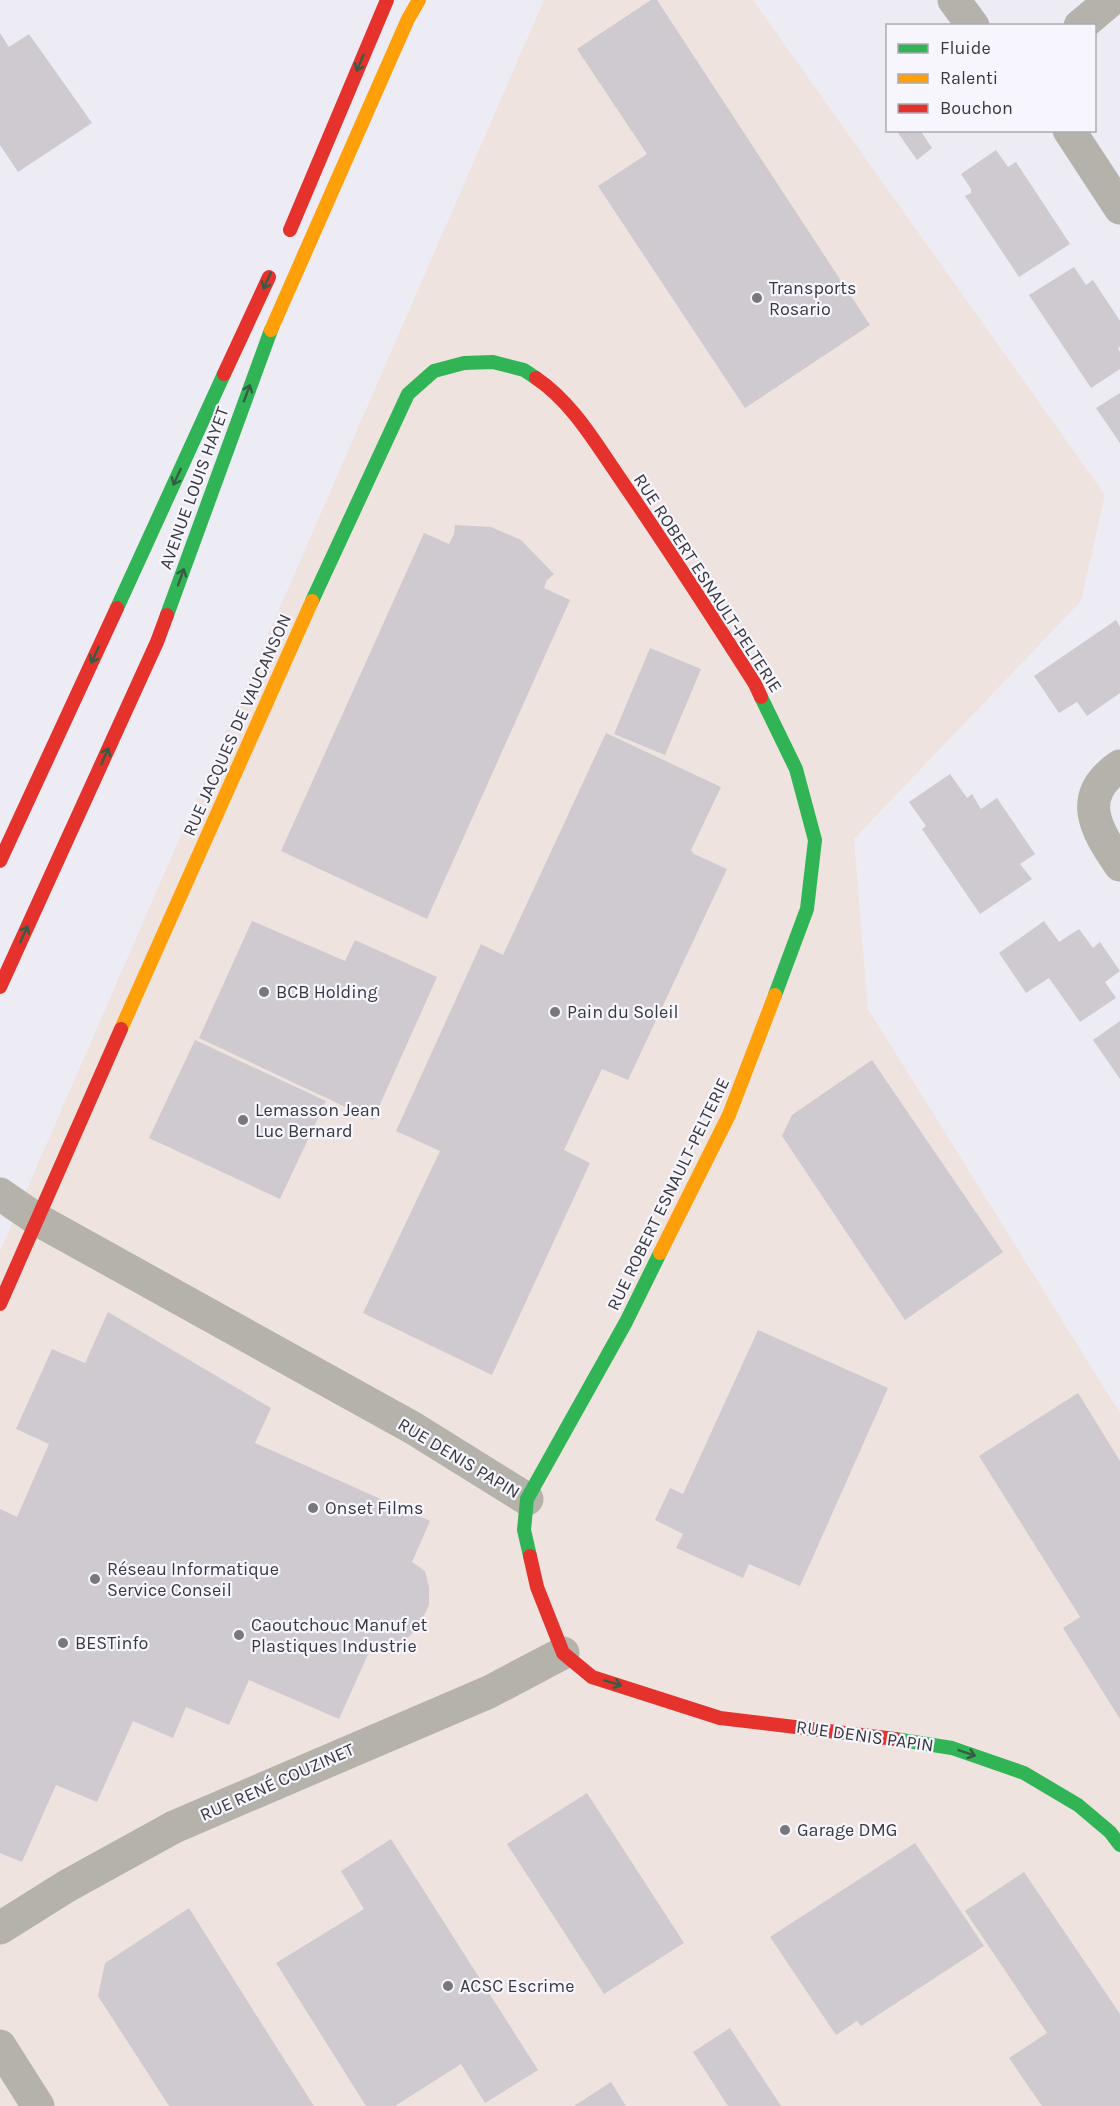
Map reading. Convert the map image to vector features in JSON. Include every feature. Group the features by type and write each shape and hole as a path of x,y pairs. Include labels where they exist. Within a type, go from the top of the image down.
{"street":[{"path":"285,239 387,0"},
{"name":"AVENUE LOUIS HAYET","path":"0,987 157,642 276,316 408,19 419,0"},
{"path":"954,0 972,24"},
{"path":"1082,24 1111,0"},
{"path":"1070,132 1120,207"},
{"name":"AVENUE LOUIS HAYET","path":"0,861 276,261"},
{"name":"RUE JACQUES DE VAUCANSON","path":"0,1304 264,706 408,394 434,372 464,363 493,362 524,370 554,390"},
{"name":"RUE ROBERT ESNAULT-PELTERIE","path":"527,1499 626,1322 729,1115 807,909 815,840 796,769 755,684 673,555 585,428 554,390"},
{"path":"1120,766 1096,790 1092,810 1103,841 1120,865"},
{"name":"RUE DENIS PAPIN","path":"0,1194 38,1221 413,1428 527,1499 524,1530 537,1587 563,1653 592,1677 720,1718 878,1736 952,1748 1024,1773 1078,1805 1110,1832 1120,1845"},
{"name":"RUE RENÉ COUZINET","path":"0,1928 67,1886 174,1827 489,1692 563,1653"},
{"path":"0,2046 38,2106"}],"shaded area":[{"path":"544,0 753,0 1105,495 1081,601 854,839 868,1009 1120,1413 1120,2106 0,2106 0,1251"}],"building":[{"path":"651,0 657,0 870,325 745,408 598,186 647,154 577,49"},
{"path":"0,33 9,47 29,34 92,123 18,172 0,145"},
{"path":"897,132 921,132 932,148 917,160"},
{"path":"996,150 1008,167 1016,162 1070,244 1019,277 965,196 971,193 971,189 961,174"},
{"path":"1074,267 1086,285 1093,280 1120,321 1120,347 1118,348 1120,369 1091,388 1029,295"},
{"path":"1120,393 1120,443 1096,408"},
{"path":"455,525 491,527 521,540 554,574 547,580 544,588 570,600 427,919 281,851 424,533 449,544"},
{"path":"1116,620 1120,627 1120,693 1087,716 1077,702 1059,713 1034,676"},
{"path":"650,648 701,669 665,755 614,734"},
{"name":"Pain du Soleil","path":"606,733 721,787 691,850 694,854 727,869 628,1080 602,1069 576,1124 564,1150 590,1163 492,1375 363,1313 440,1151 396,1131 481,944 503,955"},
{"path":"950,774 967,798 972,794 981,809 997,798 1035,854 1020,864 1032,879 980,914 922,829 926,826 909,802"},
{"path":"252,921 345,961 355,940 437,977 373,1120 199,1038"},
{"path":"1044,921 1059,942 1079,929 1093,948 1100,942 1120,971 1105,982 1116,998 1080,1022 1049,978 1026,993 999,953"},
{"path":"1120,1021 1120,1079 1093,1040"},
{"path":"195,1040 326,1101 280,1199 149,1138"},
{"path":"872,1060 1003,1252 905,1320 782,1136 792,1115"},
{"path":"108,1312 271,1408 255,1443 430,1521 412,1562 425,1571 429,1587 429,1605 418,1628 402,1643 392,1649 374,1641 339,1719 249,1680 229,1725 186,1707 173,1738 133,1721 97,1802 56,1785 22,1862 0,1853 0,1509 17,1517 49,1444 16,1429 52,1349 85,1363"},
{"path":"758,1330 888,1388 800,1586 749,1564 743,1578 676,1548 683,1534 655,1520 670,1488 683,1494"},
{"path":"1078,1393 1120,1461 1120,1719 1063,1628 1080,1617 979,1456"},
{"path":"587,1793 684,1943 604,1994 507,1844"},
{"path":"391,1839 538,2070 485,2103 461,2064 395,2106 366,2106 276,1963 364,1909 341,1871"},
{"path":"915,1843 984,1946 861,2026 857,2021 836,2035 770,1937"},
{"path":"1024,1872 1120,2014 1120,2106 1042,2106 1009,2058 1047,2033 965,1911"},
{"path":"189,1908 314,2106 169,2106 98,1996 105,1963"},
{"path":"730,2028 781,2106 728,2106 693,2052"},
{"path":"611,2082 626,2106 574,2106"}],"traffic: fast":[{"path":"167,615 271,330"},
{"path":"312,601 408,394 434,371 464,363 493,362 524,370 536,378"},
{"path":"117,608 224,374"},
{"path":"761,697 796,769 815,840 807,909 775,995"},
{"path":"530,1556 524,1530 527,1499 626,1322 660,1253"},
{"path":"895,1739 952,1748 1024,1773 1078,1805 1110,1832 1120,1845"}],"traffic: slow":[{"path":"271,330 408,19 419,0"},
{"path":"121,1029 312,601"},
{"path":"660,1253 729,1115 775,995"}],"traffic: jam":[{"path":"290,230 387,0"},
{"path":"224,374 269,277"},
{"path":"536,378 561,399 593,438 755,684 761,697"},
{"path":"0,861 117,608"},
{"path":"0,987 157,642 167,615"},
{"path":"0,1304 121,1029"},
{"path":"530,1556 537,1587 563,1653 592,1677 720,1718 895,1739"}],"place":[{"name":"Transports Rosario","path":"757,298"},
{"name":"BCB Holding","path":"264,992"},
{"name":"Pain du Soleil","path":"555,1012"},
{"name":"Lemasson Jean Luc Bernard","path":"243,1120"},
{"name":"Onset Films","path":"313,1508"},
{"name":"Réseau Informatique Service Conseil","path":"95,1579"},
{"name":"Caoutchouc Manuf et Plastiques Industrie","path":"239,1635"},
{"name":"BESTinfo","path":"63,1643"},
{"name":"Garage DMG","path":"785,1830"},
{"name":"ACSC Escrime","path":"448,1986"}]}
